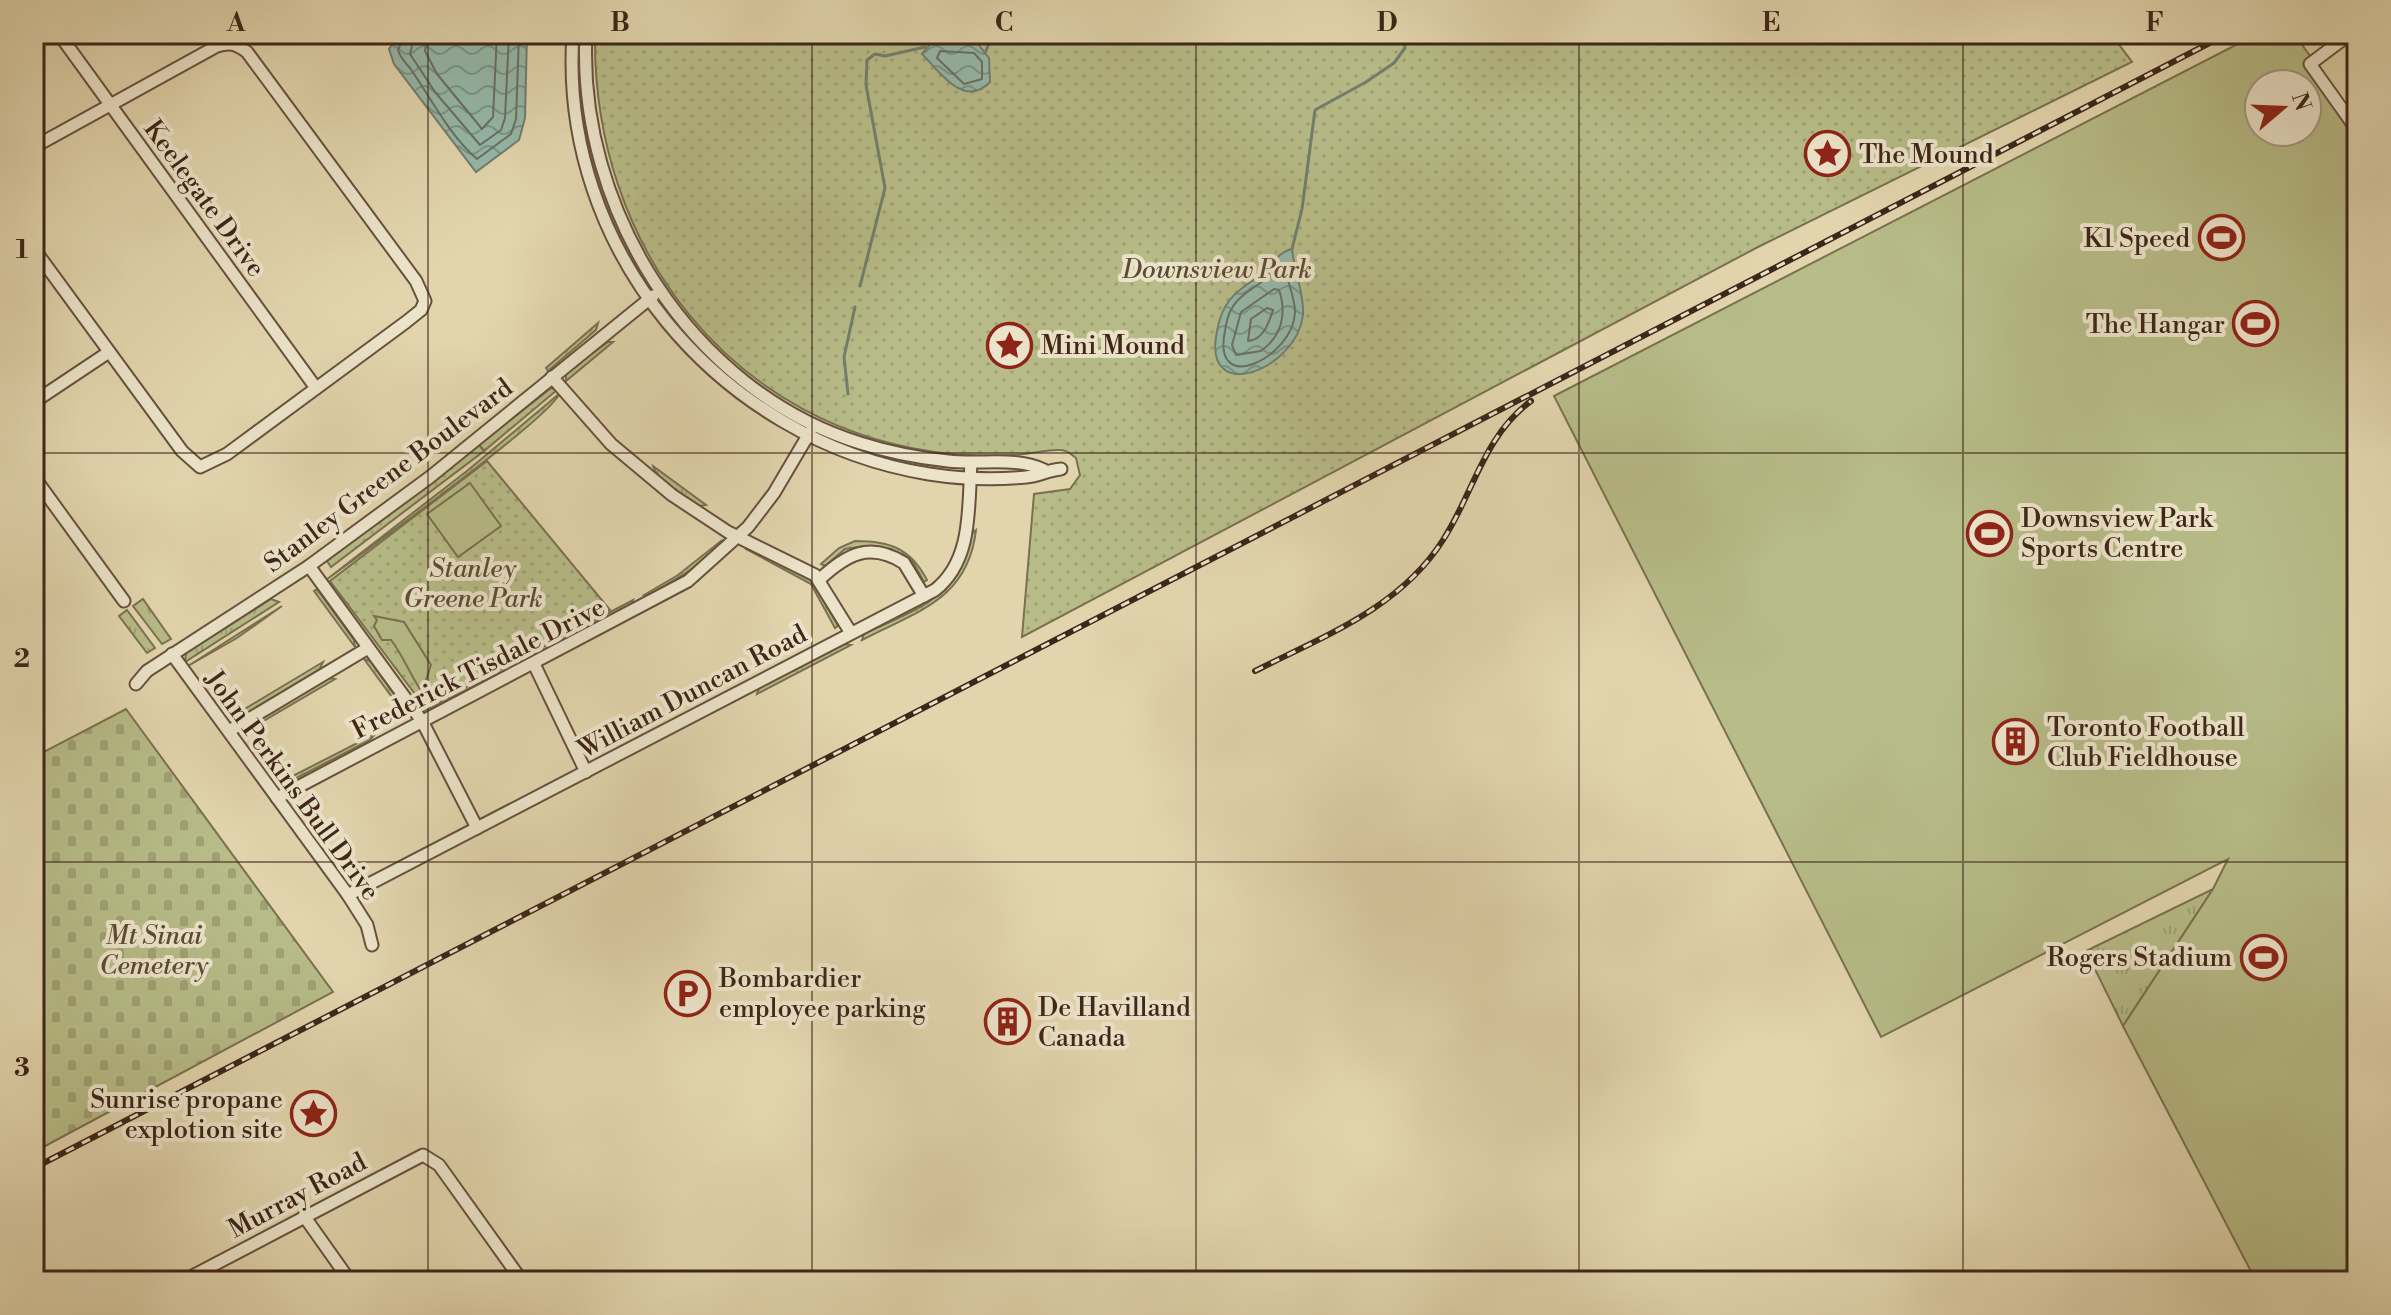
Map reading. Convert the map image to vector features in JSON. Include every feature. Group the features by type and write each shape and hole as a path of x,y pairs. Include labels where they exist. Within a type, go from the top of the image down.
{"street":[{"name":"Keelegate Drive","path":"59,34 316,388"},
{"path":"573,34 574,102 587,173 605,224 647,300 703,365 752,403 811,430 929,474 1031,477 1044,470 1061,469"},
{"path":"586,34 588,102 602,169 618,217 660,291 715,355 811,430 904,454 971,463 1029,462 1044,470"},
{"path":"2350,34 2310,64 2357,130"},
{"path":"34,147 217,46 228,43 239,46 247,52 416,281 425,301 421,310 227,454 200,467 182,451 34,249"},
{"name":"Stanley Greene Boulevard","path":"136,684 147,671 309,566 430,477 660,291"},
{"path":"34,402 109,352"},
{"path":"552,377 597,429 637,468 701,515 820,579 851,633"},
{"name":"Frederick Tisdale Drive","path":"277,798 673,591 711,564 739,537 774,493 811,430"},
{"name":"William Duncan Road","path":"348,895 924,596 951,574 963,551 971,463"},
{"path":"34,477 124,601"},
{"path":"820,579 849,554 869,553 904,563 924,596"},
{"path":"309,566 422,721 477,828"},
{"path":"229,731 368,648"},
{"name":"John Perkins Bull Drive","path":"172,654 348,895 367,925 372,945"},
{"path":"534,664 586,772"},
{"name":"Murray Road","path":"183,1281 417,1155 432,1158 522,1281"},
{"path":"304,1216 350,1281"}],"green space":[{"path":"577,34 581,34 582,97 594,159 614,219 643,275 640,277 610,217 592,160 581,101"},
{"name":"Downsview Park","path":"595,34 2111,34 2132,62 1758,247 1022,637 1034,494 1070,489 1080,475 1076,458 1063,450 1006,456 952,454 873,438 803,409 742,368 690,316 649,255 619,186 600,112"},
{"name":"Downsview Park Sports Centre","path":"2257,34 2294,34 2319,68 2243,68 2243,148 2323,148 2323,74 2357,120 2357,1281 2256,1281 2123,1026 2213,889 2228,859 1881,1037 1554,396"},
{"path":"598,323 596,330 548,371 546,368"},
{"path":"608,342 613,342 566,381 566,372"},
{"path":"551,388 557,390 484,451 479,445"},
{"path":"559,394 491,456 326,580 467,471"},
{"path":"479,445 484,451 331,567 327,561"},
{"name":"Stanley Greene Park","path":"487,461 610,610 424,706 330,581"},
{"path":"653,466 706,505 700,506 673,489 660,478"},
{"path":"470,483 501,526 458,557 427,514"},
{"path":"976,530 963,573 951,588 920,611 862,640 864,634 919,608 947,587 957,573 972,533"},
{"path":"721,541 689,571 648,596 644,595 678,575"},
{"path":"855,541 879,543 898,549 914,561 927,580 924,582 913,562 903,554 864,546 845,549 825,566 821,564 839,548"},
{"path":"747,546 812,581 838,626 835,628 811,584 746,549"},
{"path":"317,589 354,640 355,647 314,591"},
{"path":"143,599 171,639 162,644 133,606"},
{"path":"271,599 279,602 185,662 186,653"},
{"path":"633,600 631,606 425,711 424,709"},
{"path":"282,606 237,638 188,666"},
{"path":"127,610 155,648 147,653 119,616"},
{"path":"374,616 404,622 431,665 422,692 391,640 382,640 374,626 377,620"},
{"path":"845,644 851,645 757,694 759,688"},
{"path":"364,659 370,661 408,713 405,715"},
{"path":"323,662 319,670 236,720 233,716"},
{"path":"329,678 335,679 245,732 243,730"},
{"name":"Mt Sinai Cemetery","path":"126,709 333,992 34,1152 34,757"},
{"path":"375,734 370,740 283,785 281,782"},
{"path":"2213,889 2123,1026 2086,951"}],"water":[{"path":"400,34 527,34 525,118 519,140 476,172 394,64 389,49"},
{"path":"931,43 978,44 989,58 990,82 971,92 953,85 922,54"},
{"path":"1292,249 1303,308 1297,335 1285,351 1252,372 1236,374 1223,368 1216,354 1217,331 1225,307 1234,295 1260,276 1281,254"}],"waterway":[{"path":"985,53 993,34"},
{"path":"1292,249 1302,209 1315,110 1394,63 1405,48 1403,34"},
{"path":"860,286 885,188 866,85 867,60 875,54 885,56 925,47"},
{"path":"848,394 844,357 855,307"}],"railway":[{"path":"34,1168 2227,34"},
{"path":"1255,671 1359,618 1405,584 1443,540 1501,431 1531,401"}],"place":[{"name":"The Mound","path":"1828,154"},
{"name":"K1 Speed","path":"2221,238"},
{"name":"The Hangar","path":"2256,324"},
{"name":"Mini Mound","path":"1010,345"},
{"name":"Downsview Park Sports Centre","path":"1990,533"},
{"name":"Toronto Football Club Fieldhouse","path":"2016,742"},
{"name":"Rogers Stadium","path":"2263,957"},
{"name":"Bombardier employee parking","path":"688,993"},
{"name":"De Havilland Canada","path":"1007,1022"},
{"name":"Sunrise propane explotion site","path":"314,1114"}]}
